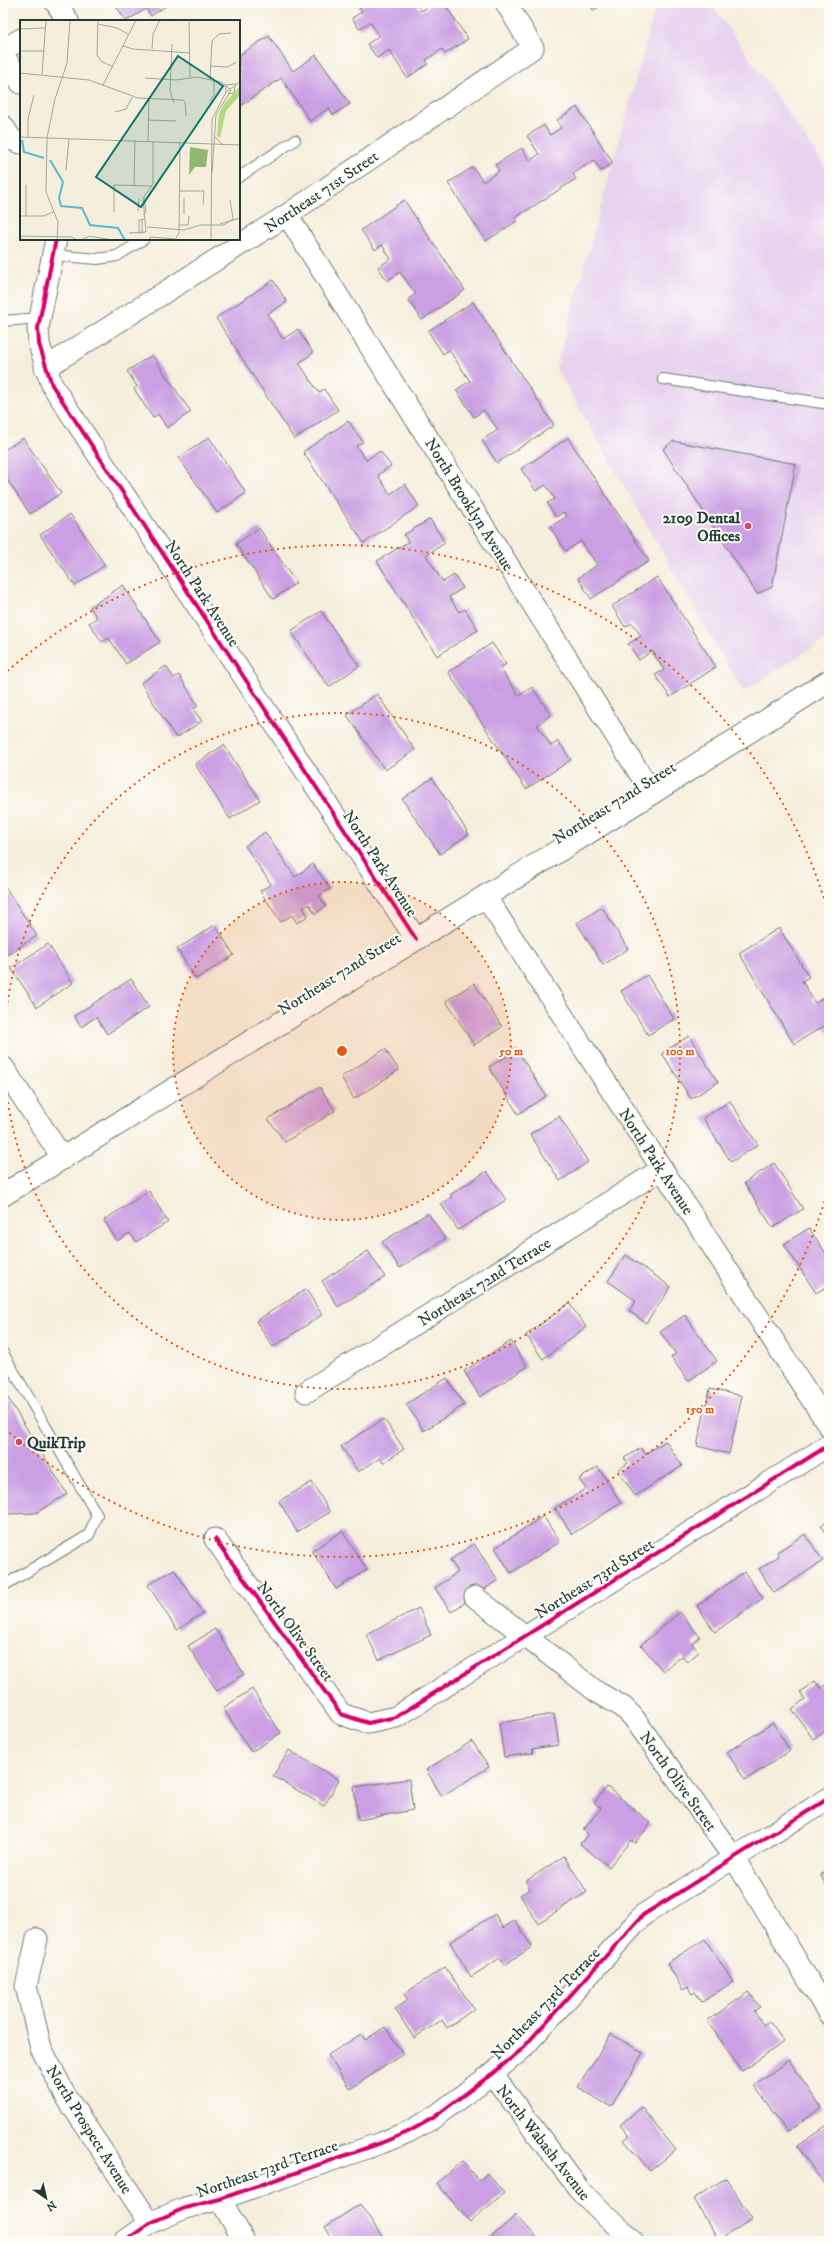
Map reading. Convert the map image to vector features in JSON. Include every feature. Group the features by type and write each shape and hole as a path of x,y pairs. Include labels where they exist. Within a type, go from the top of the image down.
{"main road":[{"name":"Northeast 72nd Street","path":"3,1195 652,792 829,680"}],"street":[{"name":"Northeast 71st Street","path":"45,368 287,215 533,48 506,3"},
{"path":"3,50 20,39"},
{"path":"3,54 20,81"},
{"path":"3,126 12,140 20,143"},
{"name":"North Brooklyn Avenue","path":"287,215 652,792"},
{"name":"North Park Avenue","path":"55,247 40,318 39,344 45,368 59,397 416,939"},
{"name":"North Park Avenue","path":"485,896 829,1426"},
{"path":"3,1067 63,1159"},
{"name":"Northeast 72nd Terrace","path":"306,1392 662,1169"},
{"name":"Northeast 73rd Street","path":"368,1723 396,1717 829,1445"},
{"name":"North Olive Street","path":"215,1539 341,1714 368,1723"},
{"name":"North Olive Street","path":"476,1597 597,1692 623,1707 633,1717 734,1858 829,2014"},
{"name":"Northeast 73rd Terrace","path":"125,2241 150,2223 185,2208 220,2199 408,2132 433,2118 492,2074 521,2050 643,1915 829,1798"},
{"name":"North Prospect Avenue","path":"37,1939 26,1986 41,2048 67,2098 150,2223"},
{"name":"North Wabash Avenue","path":"492,2074 582,2193 633,2241"},
{"path":"220,2199 244,2241"}],"lane":[{"path":"240,176 295,140"},
{"path":"55,247 97,259 117,256 142,240"},
{"path":"3,321 40,318"},
{"path":"663,378 829,404"},
{"path":"3,1353 97,1515 89,1535 3,1586"}],"shaded area":[{"path":"657,3 711,3 829,172 829,637 743,692 556,368"}],"building":[{"path":"114,3 169,4 151,16 146,9 125,20"},
{"path":"356,3 416,3 421,11 434,3 444,3 468,39 445,54 442,49 426,60 428,64 407,78 389,50 377,58 367,44 379,36 370,22 359,29 352,18 362,12"},
{"path":"588,3 604,3 593,10"},
{"path":"269,36 293,71 316,55 350,104 333,115 329,108 310,121 281,78 240,106 240,54"},
{"path":"577,107 613,163 601,171 594,160 573,174 576,179 515,218 517,221 486,241 448,183 473,167 483,182 499,171 495,165 522,148 530,161 539,154 527,136 544,125 550,135 561,128 557,120"},
{"path":"404,200 465,290 422,320 408,299 416,294 400,272 387,281 378,267 391,259 382,245 375,250 361,230"},
{"path":"273,280 287,302 267,314 283,339 298,329 313,353 299,363 319,393 324,389 338,410 294,439 216,318"},
{"path":"473,302 554,425 497,463 482,440 498,430 484,410 474,417 456,390 470,381 449,350 443,354 428,331"},
{"path":"152,355 191,412 167,428 158,414 153,418 134,389 137,386 127,371"},
{"path":"348,421 363,442 356,446 366,460 380,451 391,466 378,475 390,494 405,484 419,506 364,543 303,452"},
{"path":"209,437 246,493 217,513 179,458"},
{"path":"23,438 61,493 30,514 3,473 3,451"},
{"path":"568,438 649,561 591,599 578,578 597,565 581,541 566,551 550,527 567,516 564,512 556,517 547,503 555,499 546,485 536,491 521,469"},
{"name":"2109 Dental Offices","path":"673,441 796,464 772,587 757,594 663,449"},
{"path":"70,514 105,565 75,586 40,535"},
{"path":"430,519 445,543 426,555 443,582 454,575 463,588 449,597 459,612 465,609 478,630 437,656 377,561 408,542 404,535"},
{"path":"259,528 296,583 273,599 236,544"},
{"path":"657,577 716,667 670,697 655,675 664,670 652,651 639,660 628,644 641,636 632,623 625,627 612,606"},
{"path":"123,585 160,642 126,664 109,638 102,642 89,623 97,618 90,607"},
{"path":"321,611 359,666 329,687 291,631"},
{"path":"492,643 506,664 500,668 519,696 532,687 551,715 537,725 551,746 558,741 571,760 526,789 448,672"},
{"path":"166,666 174,678 179,675 198,706 193,709 202,721 176,738 141,683"},
{"path":"377,694 415,750 385,770 347,715"},
{"path":"224,745 260,800 230,819 195,764"},
{"path":"432,778 469,834 440,854 402,799"},
{"path":"265,832 295,877 313,864 330,889 319,896 326,906 315,914 309,904 303,908 308,916 297,923 292,915 281,922 260,891 271,884 245,846"},
{"path":"4,885 37,936 5,956 3,953"},
{"path":"602,907 628,949 603,965 577,923"},
{"path":"215,925 234,955 196,979 177,949"},
{"path":"779,928 809,977 802,981 815,1003 829,994 829,1034 824,1026 794,1044 739,953"},
{"path":"48,944 73,983 37,1007 11,968"},
{"path":"647,975 674,1019 648,1035 621,991"},
{"path":"131,979 149,1007 107,1034 96,1017 81,1027 74,1016"},
{"path":"474,983 502,1027 474,1045 446,1001"},
{"path":"689,1036 718,1082 691,1099 662,1053"},
{"path":"385,1049 399,1070 354,1099 341,1077"},
{"path":"517,1050 546,1096 518,1114 489,1067"},
{"path":"320,1087 335,1111 285,1142 268,1119"},
{"path":"730,1101 758,1145 731,1162 703,1118"},
{"path":"559,1116 588,1162 560,1181 530,1134"},
{"path":"774,1163 803,1209 773,1228 744,1183"},
{"path":"487,1171 506,1200 458,1230 441,1204 452,1197 450,1195"},
{"path":"149,1191 168,1222 136,1242 130,1233 117,1241 104,1220"},
{"path":"428,1213 445,1239 400,1268 382,1242"},
{"path":"809,1228 829,1258 829,1285 816,1293 784,1244"},
{"path":"368,1251 385,1277 338,1307 322,1281"},
{"path":"626,1255 671,1287 646,1323 629,1311 636,1301 608,1281"},
{"path":"306,1289 322,1315 273,1347 256,1321"},
{"path":"569,1303 586,1327 543,1359 526,1335"},
{"path":"685,1315 717,1361 688,1381 671,1357 676,1354 660,1332"},
{"path":"511,1341 527,1367 480,1397 464,1371"},
{"path":"447,1378 464,1405 424,1431 406,1404"},
{"path":"710,1389 742,1396 729,1454 697,1446"},
{"name":"QuikTrip","path":"3,1390 67,1494 36,1513 8,1514 3,1506"},
{"path":"384,1419 404,1449 383,1463 380,1458 358,1472 341,1446"},
{"path":"666,1441 682,1466 635,1496 618,1470 628,1463 624,1458 641,1448 645,1454"},
{"path":"598,1467 621,1503 572,1534 555,1508 586,1489 579,1479"},
{"path":"312,1482 330,1512 297,1532 279,1501"},
{"path":"543,1516 560,1542 511,1573 495,1548"},
{"path":"829,1521 829,1539 821,1526"},
{"path":"342,1531 367,1570 336,1589 312,1551"},
{"path":"805,1534 823,1561 774,1593 759,1569 779,1556 777,1552"},
{"path":"474,1544 498,1580 451,1612 435,1588 458,1572 450,1560"},
{"path":"174,1569 203,1613 177,1630 148,1585"},
{"path":"744,1572 763,1598 715,1632 697,1606"},
{"path":"419,1608 431,1635 379,1660 366,1634"},
{"path":"680,1612 700,1637 692,1644 699,1652 687,1662 682,1656 663,1671 641,1645"},
{"path":"215,1629 244,1674 217,1691 188,1646"},
{"path":"815,1681 821,1688 829,1683 829,1728 813,1739 792,1709 805,1699 800,1692"},
{"path":"252,1689 281,1733 251,1752 223,1708"},
{"path":"554,1714 559,1745 532,1749 533,1753 504,1757 499,1723"},
{"path":"773,1723 790,1751 745,1780 727,1752"},
{"path":"472,1741 489,1767 442,1796 426,1770"},
{"path":"289,1750 339,1780 324,1806 273,1776"},
{"path":"409,1779 413,1810 358,1820 354,1787"},
{"path":"607,1787 651,1823 635,1843 631,1840 609,1867 580,1844 588,1834 583,1830 601,1808 594,1803"},
{"path":"564,1856 587,1892 538,1923 520,1895 530,1889 526,1881"},
{"path":"829,1870 829,1890 820,1875"},
{"path":"495,1914 503,1928 515,1920 532,1947 504,1965 500,1958 471,1977 450,1942"},
{"path":"705,1939 733,1982 702,2002 695,1992 692,1994 688,1987 683,1990 667,1963"},
{"path":"445,1967 474,2009 447,2028 442,2020 414,2038 395,2009 408,2000 404,1994"},
{"path":"749,1992 760,2007 754,2011 764,2025 769,2021 784,2042 742,2071 707,2021"},
{"path":"385,2027 403,2054 350,2089 328,2055 361,2034 365,2040"},
{"path":"611,2034 643,2053 611,2107 578,2087"},
{"path":"789,2060 821,2108 787,2132 754,2085"},
{"path":"641,2107 676,2150 650,2171 624,2140 629,2136 620,2125"},
{"path":"829,2124 829,2191 797,2146"},
{"path":"462,2161 479,2181 487,2173 504,2193 470,2222 437,2183"},
{"path":"726,2178 752,2219 719,2240 693,2199"},
{"path":"360,2204 385,2241 334,2241 325,2227"},
{"path":"516,2215 540,2241 487,2241"}],"cycle path":[{"path":"56,240 38,328 39,344 52,385 416,939"},
{"path":"215,1539 341,1714 368,1723 396,1717 829,1445"},
{"path":"125,2241 150,2223 185,2208 220,2199 381,2143 408,2132 433,2118 521,2050 643,1915 829,1798"}],"place":[{"name":"2109 Dental Offices","path":"748,526"},
{"name":"QuikTrip","path":"19,1442"}]}
